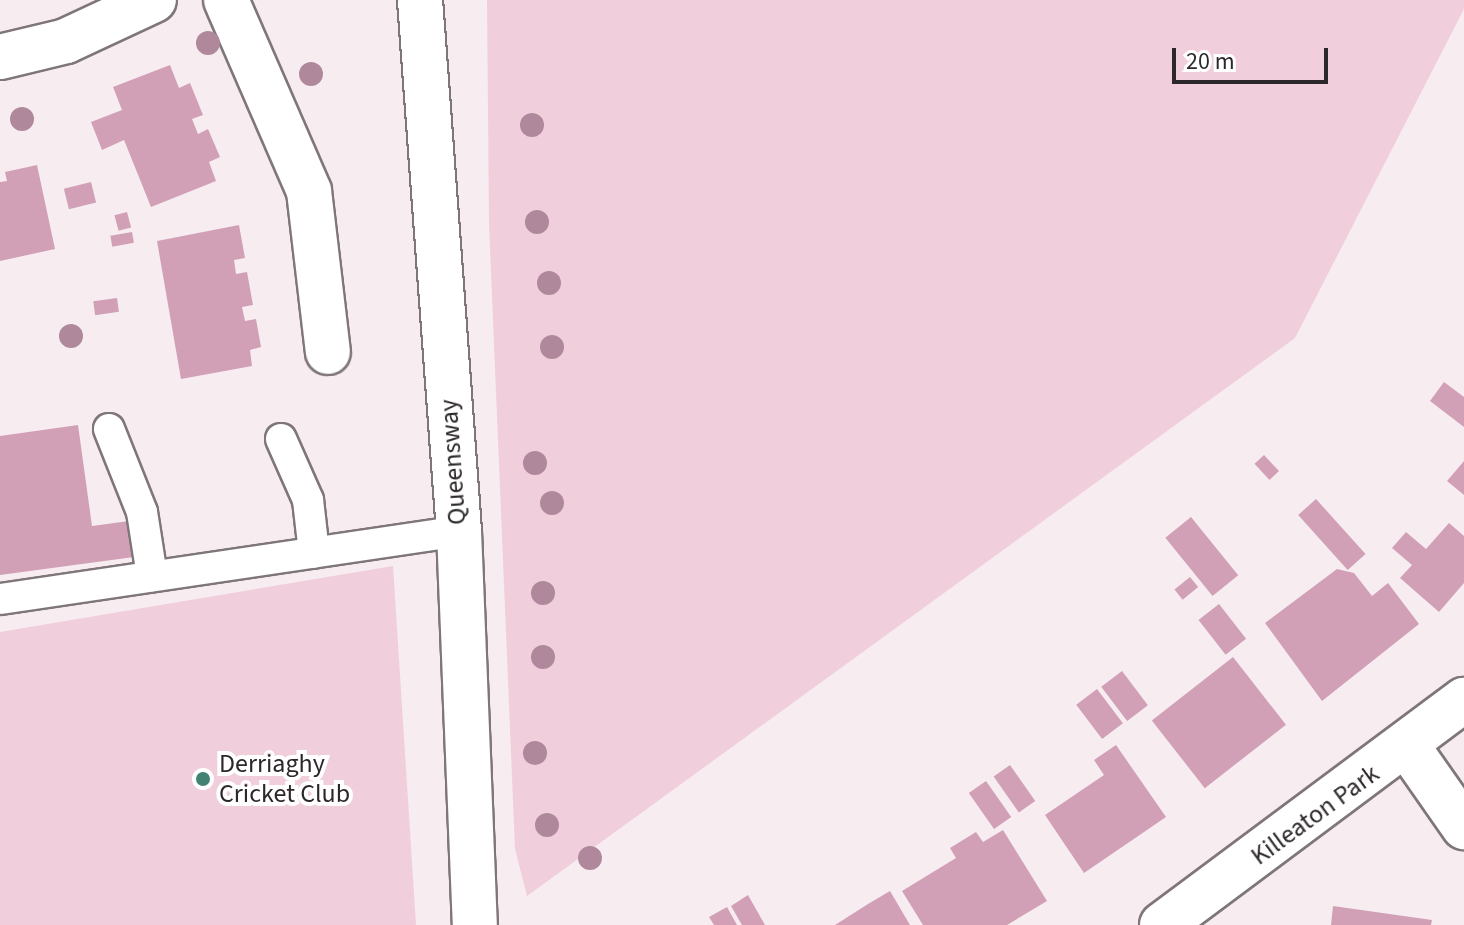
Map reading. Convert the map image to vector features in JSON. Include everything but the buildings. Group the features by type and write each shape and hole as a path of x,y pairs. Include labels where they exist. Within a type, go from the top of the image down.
{"street":[{"path":"0,57 66,41 154,0"},
{"path":"226,0 309,191 328,352"},
{"name":"Queensway","path":"420,0 459,531 475,925"},
{"name":"Killeaton Park","path":"1162,925 1408,747 1464,700"},
{"path":"1408,747 1464,827"}],"lane":[{"path":"109,429 142,512 152,576"},
{"path":"281,439 308,500 314,553"},
{"path":"0,599 459,531"}],"shaded area":[{"path":"487,0 1464,0 1464,9 1295,338 527,896 515,849 489,224"},
{"name":"Derriaghy Cricket Club","path":"393,566 416,925 0,925 0,632"}],"place":[{"name":"Derriaghy Cricket Club","path":"203,779"}]}
